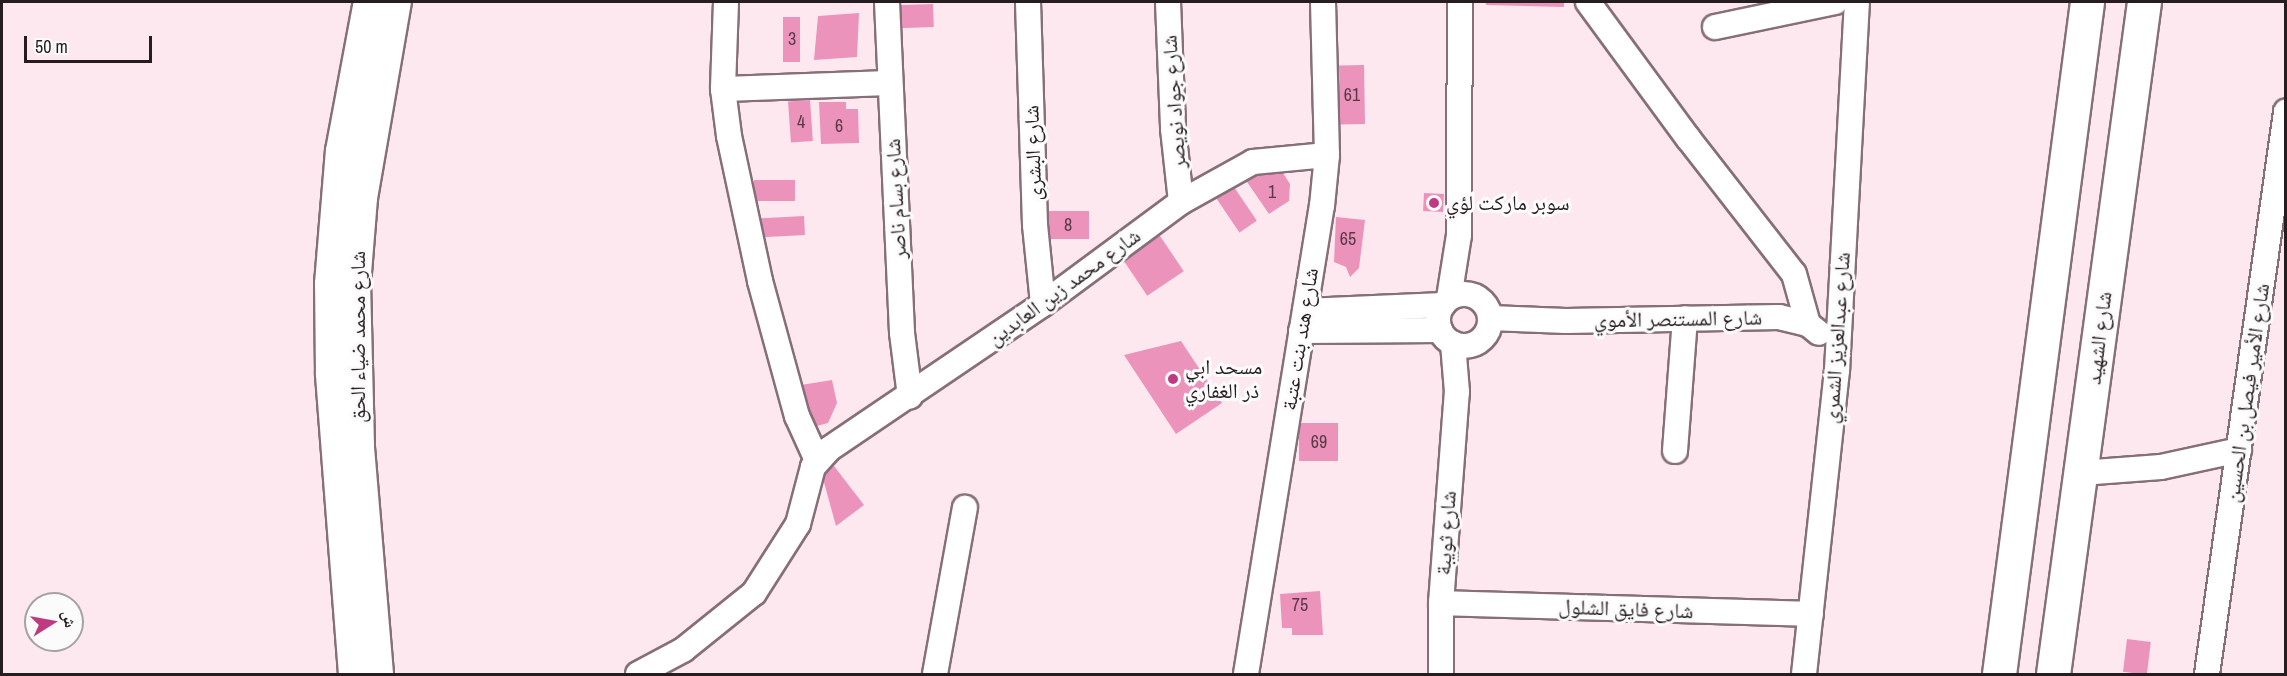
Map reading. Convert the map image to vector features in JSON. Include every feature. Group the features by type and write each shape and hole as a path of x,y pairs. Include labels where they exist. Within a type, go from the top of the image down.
{"highway":[{"path":"1999,675 2087,2"},
{"name":"شارع الشهيد","path":"2053,675 2144,2"}],"main road":[{"name":"شارع محمد ضياء الحق","path":"354,675 331,373 330,284 341,151 369,2"},
{"name":"شارع محمد ضياء الحق","path":"378,675 360,468 355,285 362,198 396,2"}],"street":[{"path":"638,675 683,650 754,593 802,515 817,460 801,429 760,280 723,88 726,2"},
{"name":"شارع بسام ناصر","path":"887,2 902,333 910,396"},
{"name":"شارع البشرى","path":"1028,2 1035,225 1043,304"},
{"name":"شارع جواد نويصر","path":"1168,2 1173,129 1181,202"},
{"name":"شارع هند بنت عتبة","path":"1246,675 1303,321 1327,155 1323,2"},
{"path":"1447,337 1439,312 1446,301 1459,235 1460,2"},
{"path":"1588,2 1688,138 1794,274 1808,324 1828,343 1837,370"},
{"path":"1715,27 1834,2"},
{"name":"شارع عبدالعزيز الشمري","path":"1804,675 1837,370 1857,2"},
{"path":"723,88 890,83"},
{"name":"شارع الأمير فيصل بن الحسين","path":"2207,675 2286,112"},
{"name":"شارع محمد زين العابدين","path":"817,460 1043,304 1181,202 1253,162 1327,155"},
{"path":"1303,321 1478,341 1485,335 1490,318 1475,296 1459,235"},
{"path":"1303,321 1446,301 1457,294 1475,296"},
{"name":"شارع المستنصر الأموي","path":"1490,318 1779,317 1808,324"},
{"path":"1675,451 1685,318"},
{"name":"شارع ثويبة","path":"1441,675 1441,603 1457,392 1447,337"},
{"name":"شارع ثويبة","path":"1457,392 1478,341"},
{"path":"2081,474 2161,467 2239,450"},
{"path":"935,675 965,508"},
{"name":"شارع فايق الشلول","path":"1441,603 1811,614"}],"building":[{"path":"1486,2 1564,2 1564,7 1486,5"},
{"path":"933,4 934,27 897,28 896,5"},
{"path":"859,13 857,57 814,60 818,16"},
{"path":"783,17 800,17 800,62 783,62"},
{"path":"1339,65 1364,65 1365,124 1340,124"},
{"path":"810,100 813,141 791,142 788,102"},
{"path":"819,102 846,102 846,109 858,109 859,143 821,144"},
{"path":"1254,168 1281,170 1290,184 1289,201 1269,214 1243,176"},
{"path":"754,180 795,180 795,201 754,201"},
{"path":"1230,181 1257,221 1239,233 1213,193"},
{"name":"سوبر ماركت لؤي","path":"1424,193 1444,194 1443,212 1423,211"},
{"path":"1047,211 1089,211 1089,239 1047,239"},
{"path":"804,216 805,235 761,237 760,218"},
{"path":"1336,217 1365,220 1359,268 1350,277 1346,267 1334,262"},
{"path":"1158,233 1184,271 1147,296 1122,258"},
{"name":"مسحد ابي ذر الغفاري","path":"1181,341 1222,403 1176,434 1124,355"},
{"path":"832,380 837,403 828,423 813,427 801,385"},
{"path":"1299,423 1338,423 1338,461 1299,461"},
{"path":"834,466 864,505 836,526 822,475"},
{"path":"1320,591 1323,635 1292,635 1292,628 1282,628 1280,594"},
{"path":"2127,639 2151,642 2147,674 2123,672"}],"place":[{"name":"سوبر ماركت لؤي","path":"1434,203"},
{"name":"مسحد ابي ذر الغفاري","path":"1173,379"}]}
